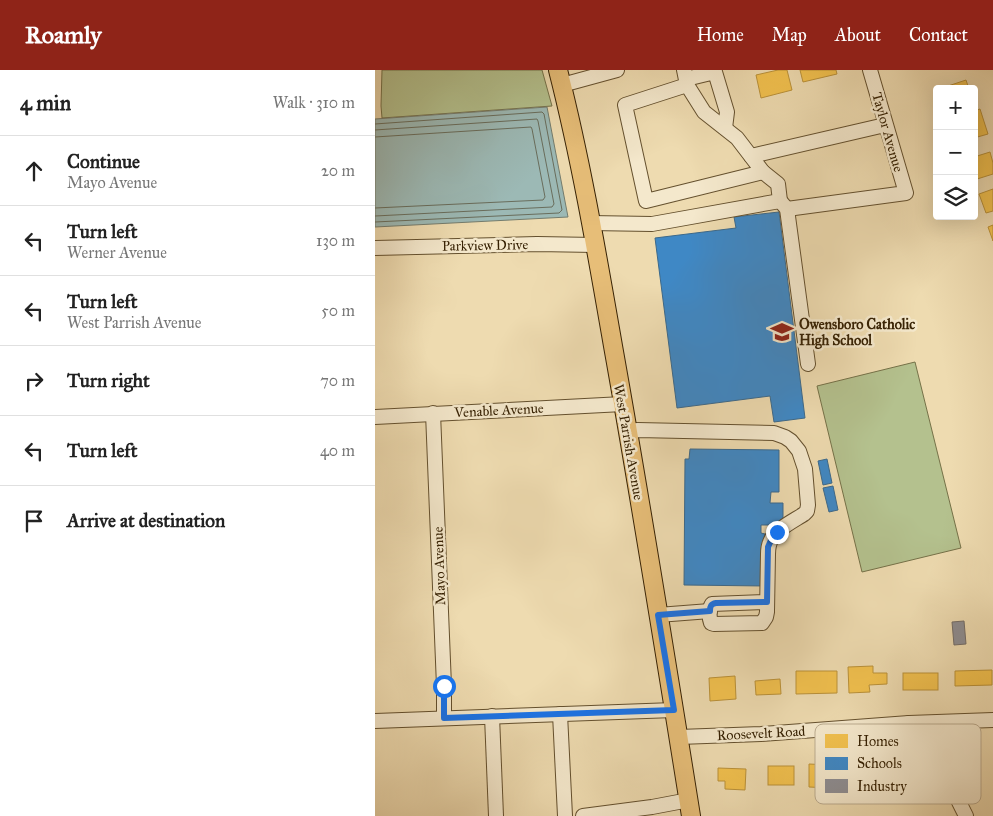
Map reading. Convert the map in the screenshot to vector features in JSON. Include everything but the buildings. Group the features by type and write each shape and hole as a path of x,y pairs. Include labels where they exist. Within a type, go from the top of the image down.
{"main road":[{"name":"West Parrish Avenue","path":"560,78 595,245 628,431 690,808"}],"street":[{"path":"560,78 617,70"},
{"name":"Taylor Avenue","path":"784,205 907,193 870,70"},
{"path":"725,128 727,112 715,72 686,78 625,105 646,200 763,172"},
{"path":"686,78 705,112 737,138 763,172 778,184 784,205 808,364"},
{"path":"751,156 885,125"},
{"path":"590,223 652,224 784,205"},
{"name":"Parkview Drive","path":"375,248 537,244 595,245"},
{"name":"Venable Avenue","path":"375,417 623,404"},
{"name":"Mayo Avenue","path":"433,413 444,718"},
{"path":"628,431 774,433 791,441 799,451 805,469 808,505 807,511 804,514 777,532 768,547 767,617 762,623 711,623 710,611 712,604 767,602"},
{"path":"658,615 710,611"},
{"path":"375,721 674,710"},
{"path":"560,714 565,816"},
{"path":"492,716 496,816"},
{"name":"Roosevelt Road","path":"896,724 993,720"},
{"name":"Roosevelt Road","path":"679,737 815,730"},
{"path":"960,804 966,816"},
{"path":"583,816 690,808"}],"green space":[{"path":"382,70 542,70 552,106 382,118"},
{"path":"915,362 961,548 862,572 817,386"}],"water":[{"path":"547,107 568,217 375,227 375,119"}],"place":[{"name":"Owensboro Catholic High School","path":"782,332"}],"route":[{"path":"444,686 444,718 674,710 658,615 710,611 712,604 716,603 767,602 768,547 777,532"}]}
